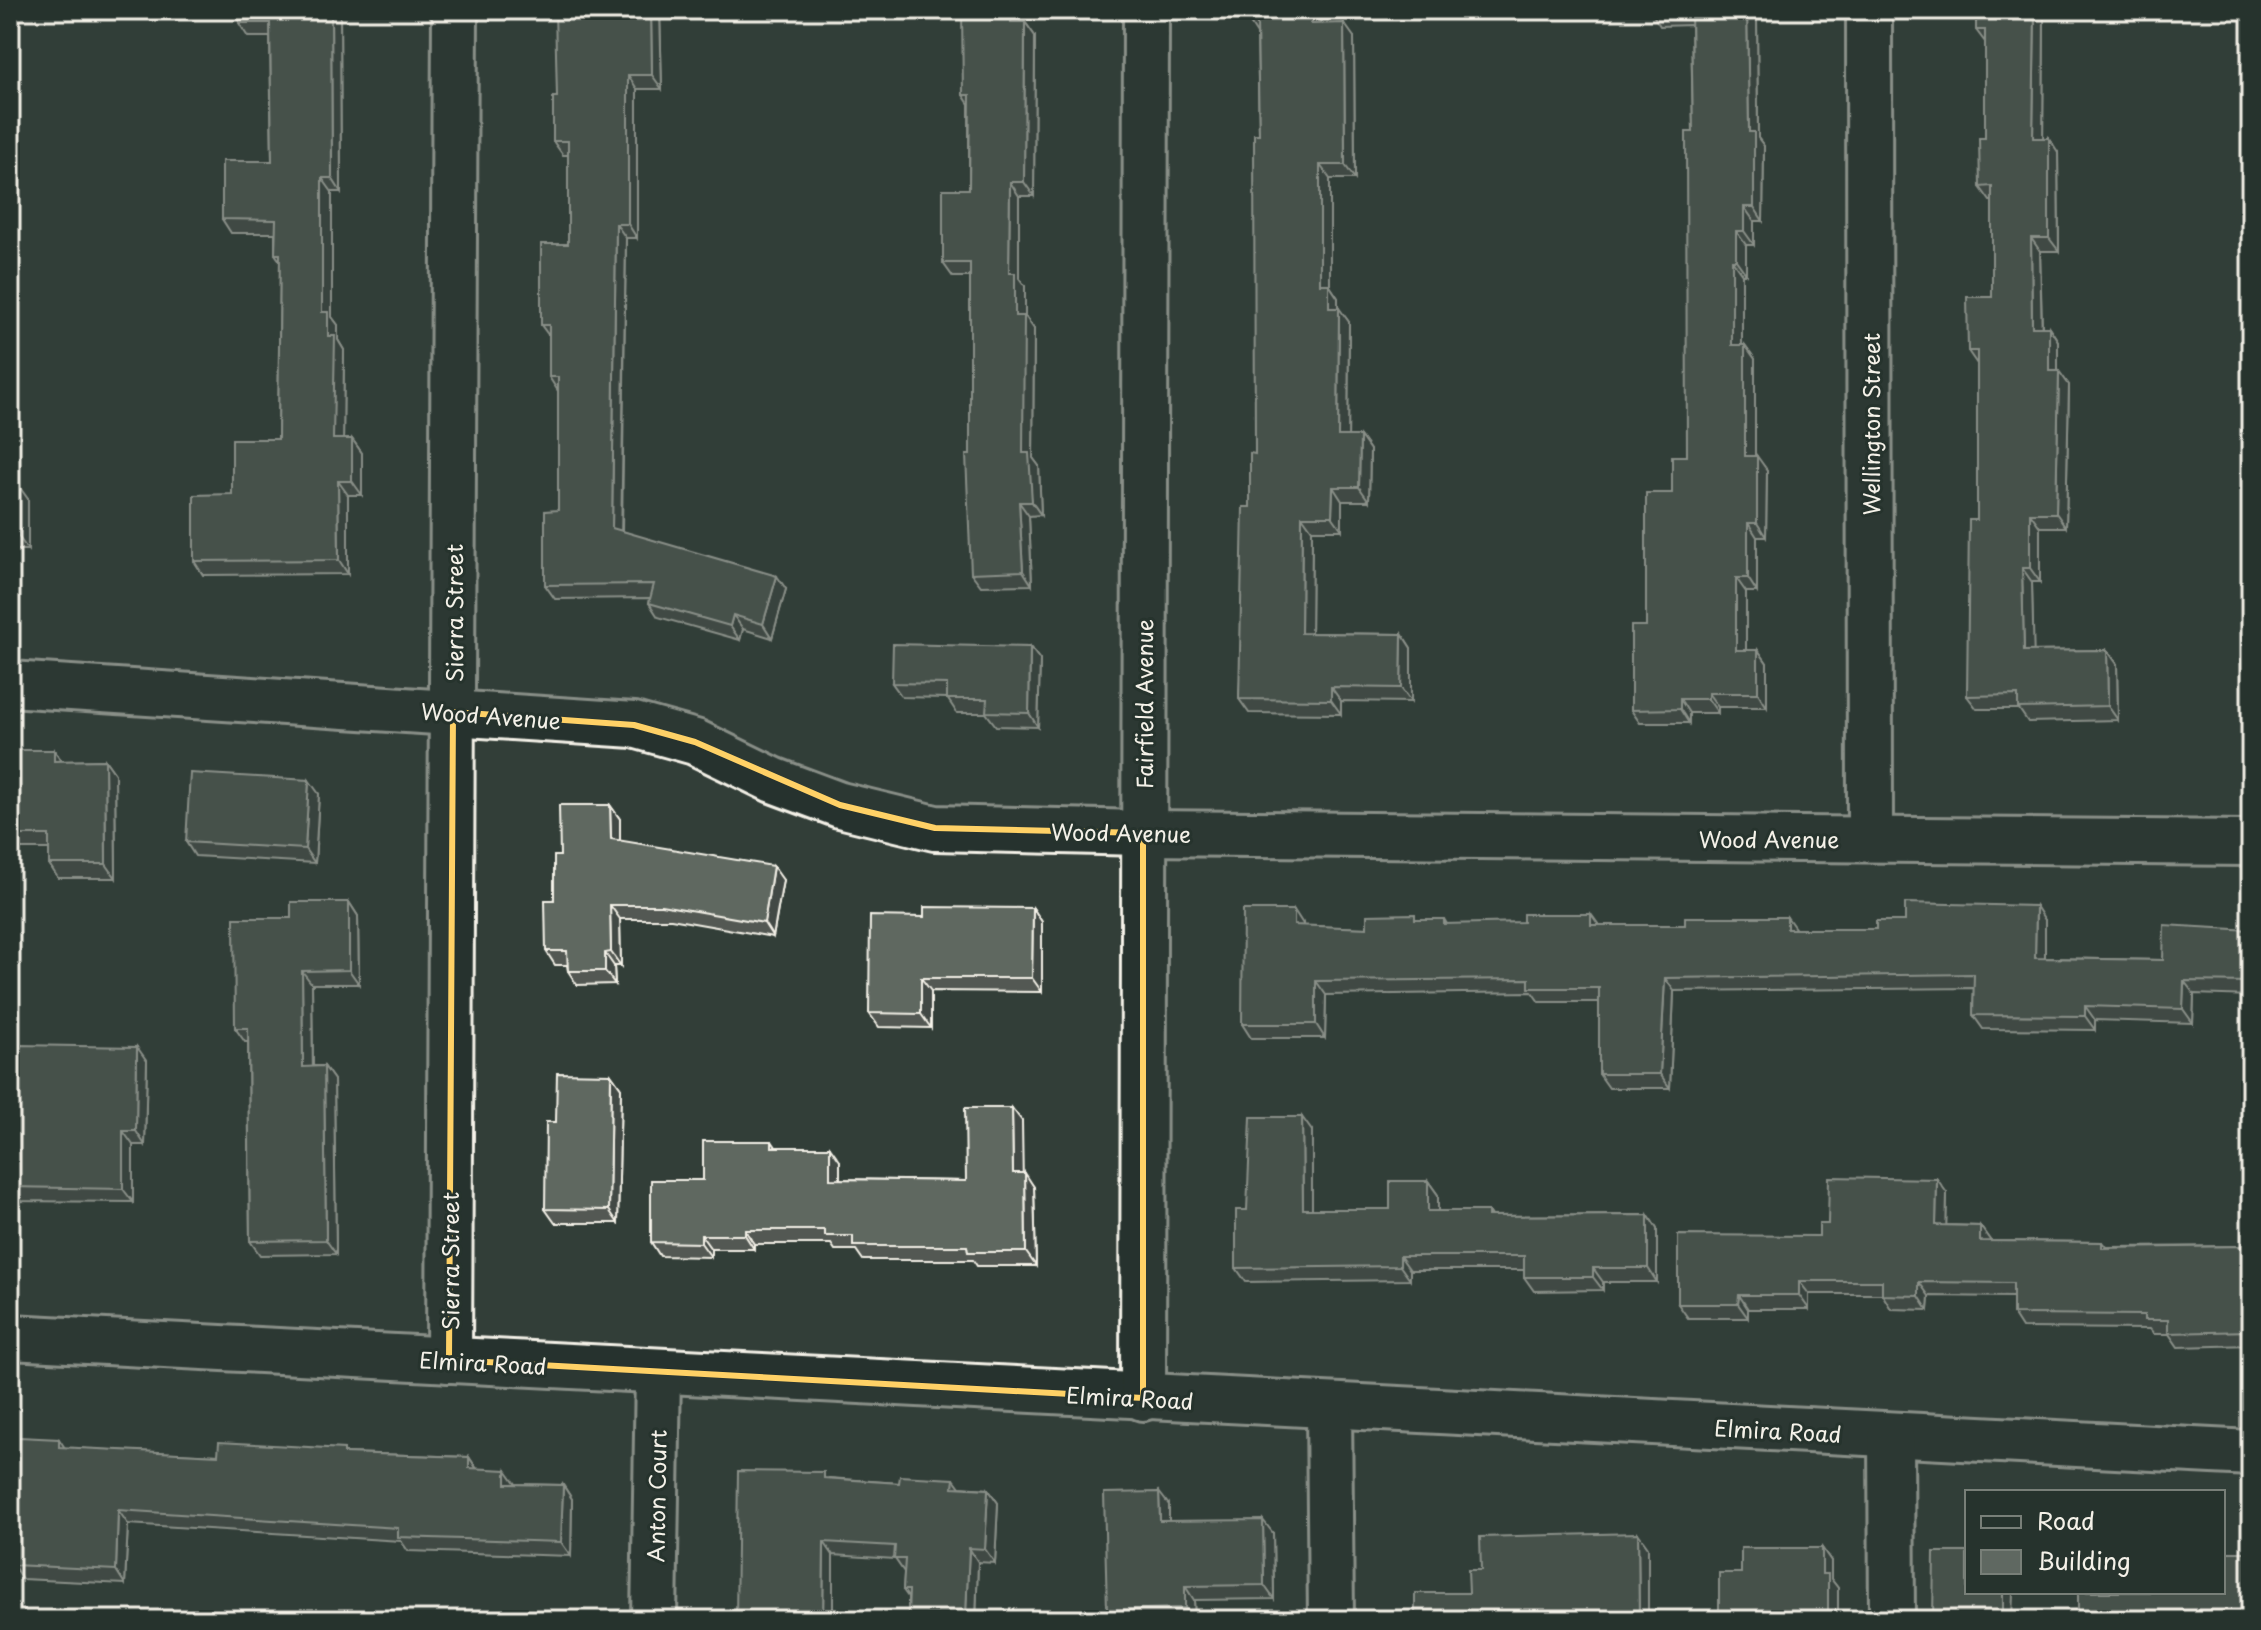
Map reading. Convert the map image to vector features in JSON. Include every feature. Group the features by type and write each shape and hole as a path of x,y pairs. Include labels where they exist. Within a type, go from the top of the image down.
{"street":[{"name":"Sierra Street","path":"449,1360 455,10"},
{"name":"Fairfield Avenue","path":"1143,1398 1146,10"},
{"name":"Wellington Street","path":"1869,10 1870,839"},
{"name":"Wood Avenue","path":"10,684 634,725 695,742 773,780 840,805 935,828 1143,833 2251,843"},
{"name":"Elmira Road","path":"10,1337 2251,1453"},
{"name":"Anton Court","path":"654,1620 658,1371"},
{"path":"1329,1407 1331,1620"},
{"path":"1891,1435 1892,1620"}],"highlighted area":[{"path":"453,712 634,725 695,742 840,805 935,828 1143,833 1143,1398 449,1360"}],"building":[{"path":"239,10 331,10 332,178 322,178 322,312 328,312 328,336 335,336 333,439 352,439 352,481 338,481 339,560 194,561 194,495 232,494 232,439 278,439 280,254 275,254 276,220 222,219 222,161 272,161 270,23 239,23"},
{"path":"555,10 651,10 652,75 628,75 628,224 616,224 612,528 777,576 763,624 733,615 730,626 649,603 654,584 545,585 545,511 558,510 558,377 549,377 549,325 541,325 541,244 568,244 568,141 553,141 553,97 557,97"},
{"path":"962,10 1011,10 1011,22 1025,22 1024,182 1010,182 1009,273 1015,273 1015,316 1024,316 1023,453 1029,453 1032,502 1019,502 1023,571 971,573 966,455 970,455 970,263 943,263 943,189 969,189 970,95 963,95"},
{"path":"1250,10 1311,10 1311,24 1344,23 1345,165 1320,165 1320,284 1329,284 1329,308 1339,308 1338,436 1360,436 1359,487 1333,487 1332,516 1302,516 1301,633 1402,634 1401,688 1331,687 1331,700 1239,699 1243,507 1250,507 1250,453 1255,454 1254,134 1259,134 1257,23 1250,23"},
{"path":"1650,10 1747,10 1749,132 1754,132 1754,207 1744,207 1744,231 1736,231 1736,260 1732,260 1732,345 1745,345 1745,456 1757,456 1757,523 1748,523 1748,578 1736,578 1736,650 1758,650 1758,693 1708,693 1708,699 1680,699 1680,709 1631,710 1631,626 1646,626 1646,493 1672,493 1672,456 1687,456 1686,132 1693,132 1691,11"},
{"path":"1976,10 2035,10 2033,138 2049,138 2049,238 2031,238 2032,327 2049,327 2049,371 2059,371 2056,513 2030,513 2030,568 2022,568 2024,651 2107,650 2108,706 2018,708 2018,695 1967,696 1969,520 1977,520 1977,351 1968,351 1967,297 1992,297 1992,186 1980,187 1979,138 1985,138 1985,30 1976,30"},
{"path":"10,485 18,485 18,536 10,536"},
{"path":"893,644 1030,647 1029,713 986,712 987,699 947,699 947,684 892,683"},
{"path":"10,750 54,750 54,761 105,760 106,864 49,864 49,835 10,835"},
{"path":"190,773 309,780 305,849 186,842"},
{"path":"559,805 610,805 611,839 773,866 764,923 661,905 610,905 611,952 605,953 605,971 568,971 567,951 546,951 545,900 554,900 554,856 560,856"},
{"path":"291,902 349,902 349,970 302,971 303,1067 324,1066 326,1240 250,1241 248,1028 235,1028 234,918 291,918"},
{"path":"1905,903 2036,906 2035,958 2163,960 2164,925 2251,930 2251,982 2184,981 2183,1009 2085,1006 2085,1016 1973,1015 1974,974 1665,978 1660,1074 1599,1074 1599,988 1529,988 1529,979 1316,981 1316,1024 1242,1024 1243,910 1294,910 1294,925 1367,928 1367,915 1415,914 1415,919 1444,919 1444,924 1523,922 1523,914 1591,914 1591,925 1685,925 1685,917 1787,917 1787,929 1876,929 1876,921 1905,921"},
{"path":"924,907 1033,908 1032,978 921,978 921,1014 869,1013 870,916 924,917"},
{"path":"17,1045 137,1047 136,1131 123,1131 123,1189 10,1187 10,1097 16,1097"},
{"path":"557,1073 611,1074 609,1210 545,1209 546,1122 556,1122"},
{"path":"965,1108 1012,1108 1013,1173 1025,1173 1026,1252 968,1252 967,1246 853,1246 853,1236 825,1236 825,1230 745,1230 745,1235 701,1235 701,1243 651,1242 651,1180 703,1180 703,1141 772,1141 772,1147 830,1147 830,1179 966,1181"},
{"path":"1251,1117 1302,1117 1303,1209 1390,1209 1390,1181 1428,1181 1428,1211 1488,1211 1488,1216 1648,1215 1648,1268 1593,1268 1593,1277 1524,1277 1524,1256 1400,1256 1400,1266 1236,1268 1236,1210 1247,1210"},
{"path":"1829,1177 1937,1179 1936,1225 1980,1226 1980,1241 2102,1242 2102,1248 2251,1246 2251,1331 2168,1333 2168,1320 2144,1320 2144,1315 2013,1314 2013,1283 1919,1282 1919,1296 1882,1295 1882,1281 1799,1281 1799,1295 1739,1295 1738,1304 1678,1304 1678,1235 1819,1236 1819,1224 1828,1224"},
{"path":"19,1437 59,1439 59,1447 218,1455 219,1442 344,1449 344,1453 469,1457 469,1468 506,1470 506,1484 563,1485 561,1542 398,1537 398,1528 118,1510 116,1570 13,1565"},
{"path":"738,1471 824,1472 824,1478 899,1483 900,1476 954,1479 953,1487 988,1489 985,1549 969,1548 966,1614 908,1616 909,1590 903,1590 905,1559 894,1559 895,1546 824,1542 823,1620 736,1620"},
{"path":"1159,1492 1160,1521 1263,1520 1264,1585 1185,1586 1185,1608 1107,1610 1104,1493"},
{"path":"1638,1533 1639,1620 1415,1620 1415,1593 1469,1593 1468,1570 1481,1570 1480,1537"},
{"path":"1741,1548 1822,1548 1822,1574 1828,1574 1828,1620 1719,1618 1719,1573 1741,1573"},
{"path":"1934,1552 1965,1552 1965,1594 2003,1594 2003,1620 1933,1620"},
{"path":"2225,1552 2251,1552 2251,1620 2078,1620 2078,1594 2225,1594"}]}
